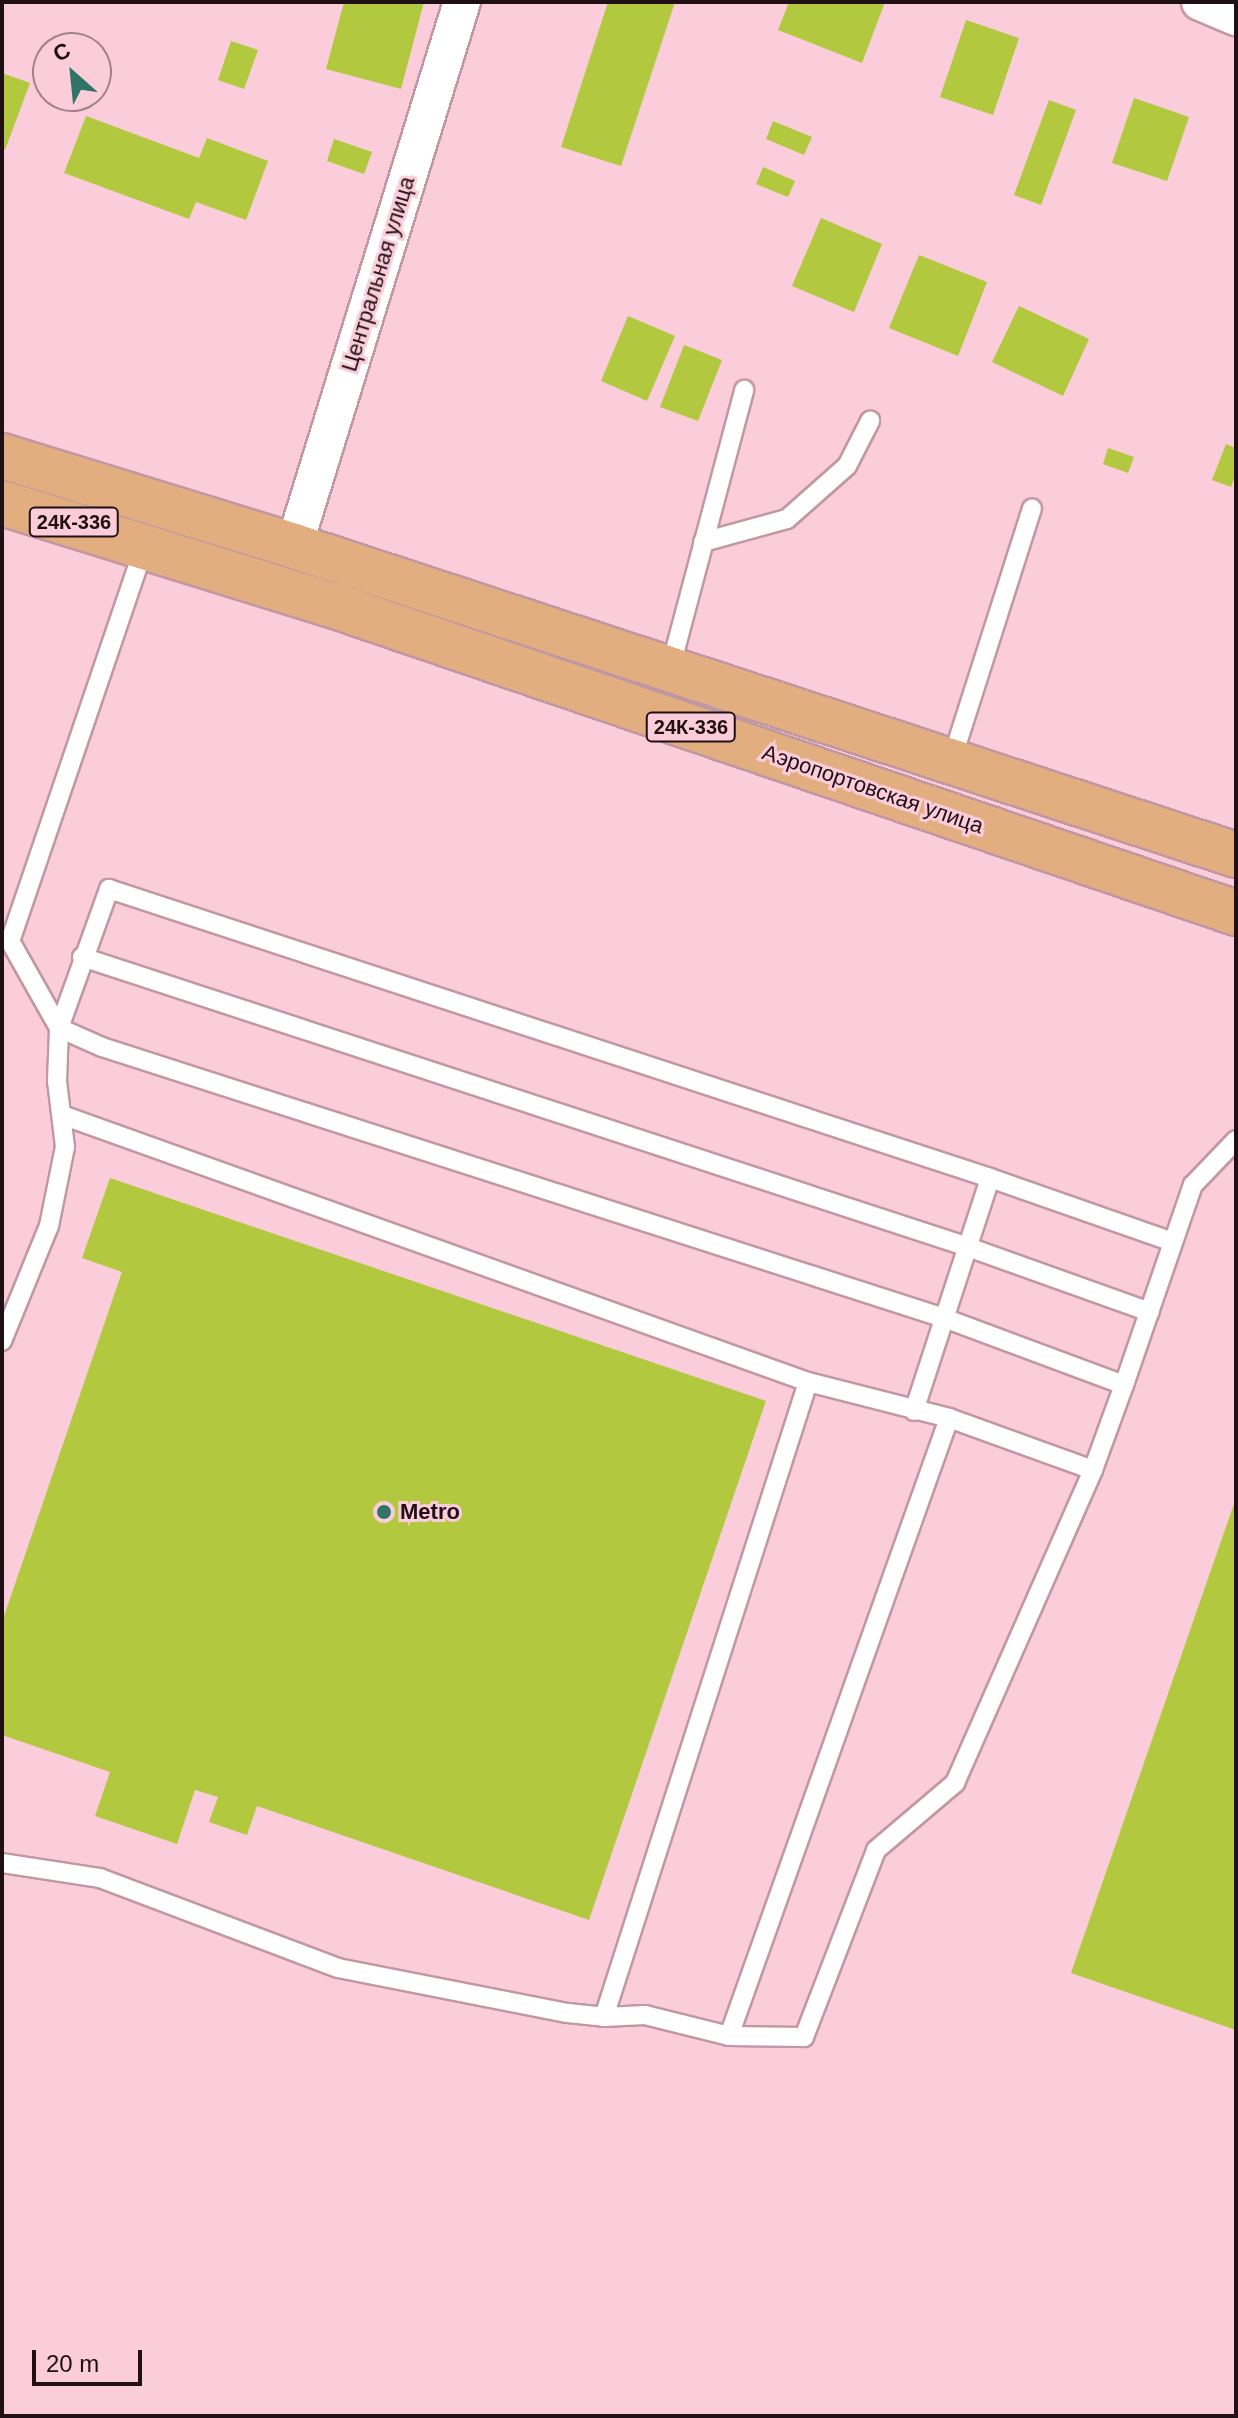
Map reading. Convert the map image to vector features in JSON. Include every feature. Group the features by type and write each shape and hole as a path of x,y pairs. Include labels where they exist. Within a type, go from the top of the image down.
{"main road":[{"name":"24К-336","path":"2,456 294,546 952,759 1236,855"},
{"name":"24К-336","path":"2,503 145,545"},
{"name":"Аэропортовская улица","path":"145,545 347,610 1236,913"}],"street":[{"name":"Центральная улица","path":"294,546 462,2"},
{"path":"1200,2 1236,17"}],"lane":[{"path":"670,669 744,390"},
{"path":"703,542 787,519 847,466 870,421"},
{"path":"952,759 1032,508"},
{"path":"145,545 10,941 59,1028 102,1047 944,1318 1124,1385"},
{"path":"2,1341 49,1226 65,1147 57,1081 59,1028 109,889 990,1178 1164,1239"},
{"path":"82,957 968,1247 1150,1312"},
{"path":"62,1115 808,1382 949,1418 1093,1470"},
{"path":"2,1863 100,1878 338,1968 604,2017 645,2015 729,2036 804,2037 876,1850 955,1783 1093,1470 1193,1185 1236,1140"},
{"path":"914,1411 990,1178"},
{"path":"604,2017 808,1382"},
{"path":"729,2036 949,1418"}],"building":[{"path":"344,2 424,2 401,89 326,69"},
{"path":"608,2 675,2 621,166 561,147"},
{"path":"789,2 885,2 862,63 778,30"},
{"path":"966,20 1019,38 993,115 940,97"},
{"path":"231,41 258,50 244,89 218,80"},
{"path":"2,73 30,83 5,150 2,148"},
{"path":"1134,98 1189,117 1167,181 1112,163"},
{"path":"1049,100 1076,110 1041,205 1014,195"},
{"path":"86,116 199,158 207,138 268,161 246,220 196,202 189,219 64,173"},
{"path":"773,121 812,137 804,155 766,139"},
{"path":"334,139 372,152 364,174 327,161"},
{"path":"763,167 795,181 788,197 756,184"},
{"path":"821,218 882,244 854,312 792,286"},
{"path":"919,255 987,282 958,356 889,328"},
{"path":"1019,306 1089,339 1063,396 992,362"},
{"path":"628,316 675,336 647,401 601,381"},
{"path":"684,345 722,360 698,421 660,407"},
{"path":"1226,444 1236,448 1236,473 1231,487 1212,480"},
{"path":"1108,448 1134,457 1128,473 1103,464"},
{"name":"Metro","path":"110,1178 766,1401 589,1920 257,1806 247,1835 209,1822 218,1797 195,1790 177,1844 95,1816 110,1772 2,1735 2,1622 122,1272 82,1258"},
{"path":"1236,1498 1236,2030 1071,1973"}],"place":[{"name":"Metro","path":"384,1512"}]}
